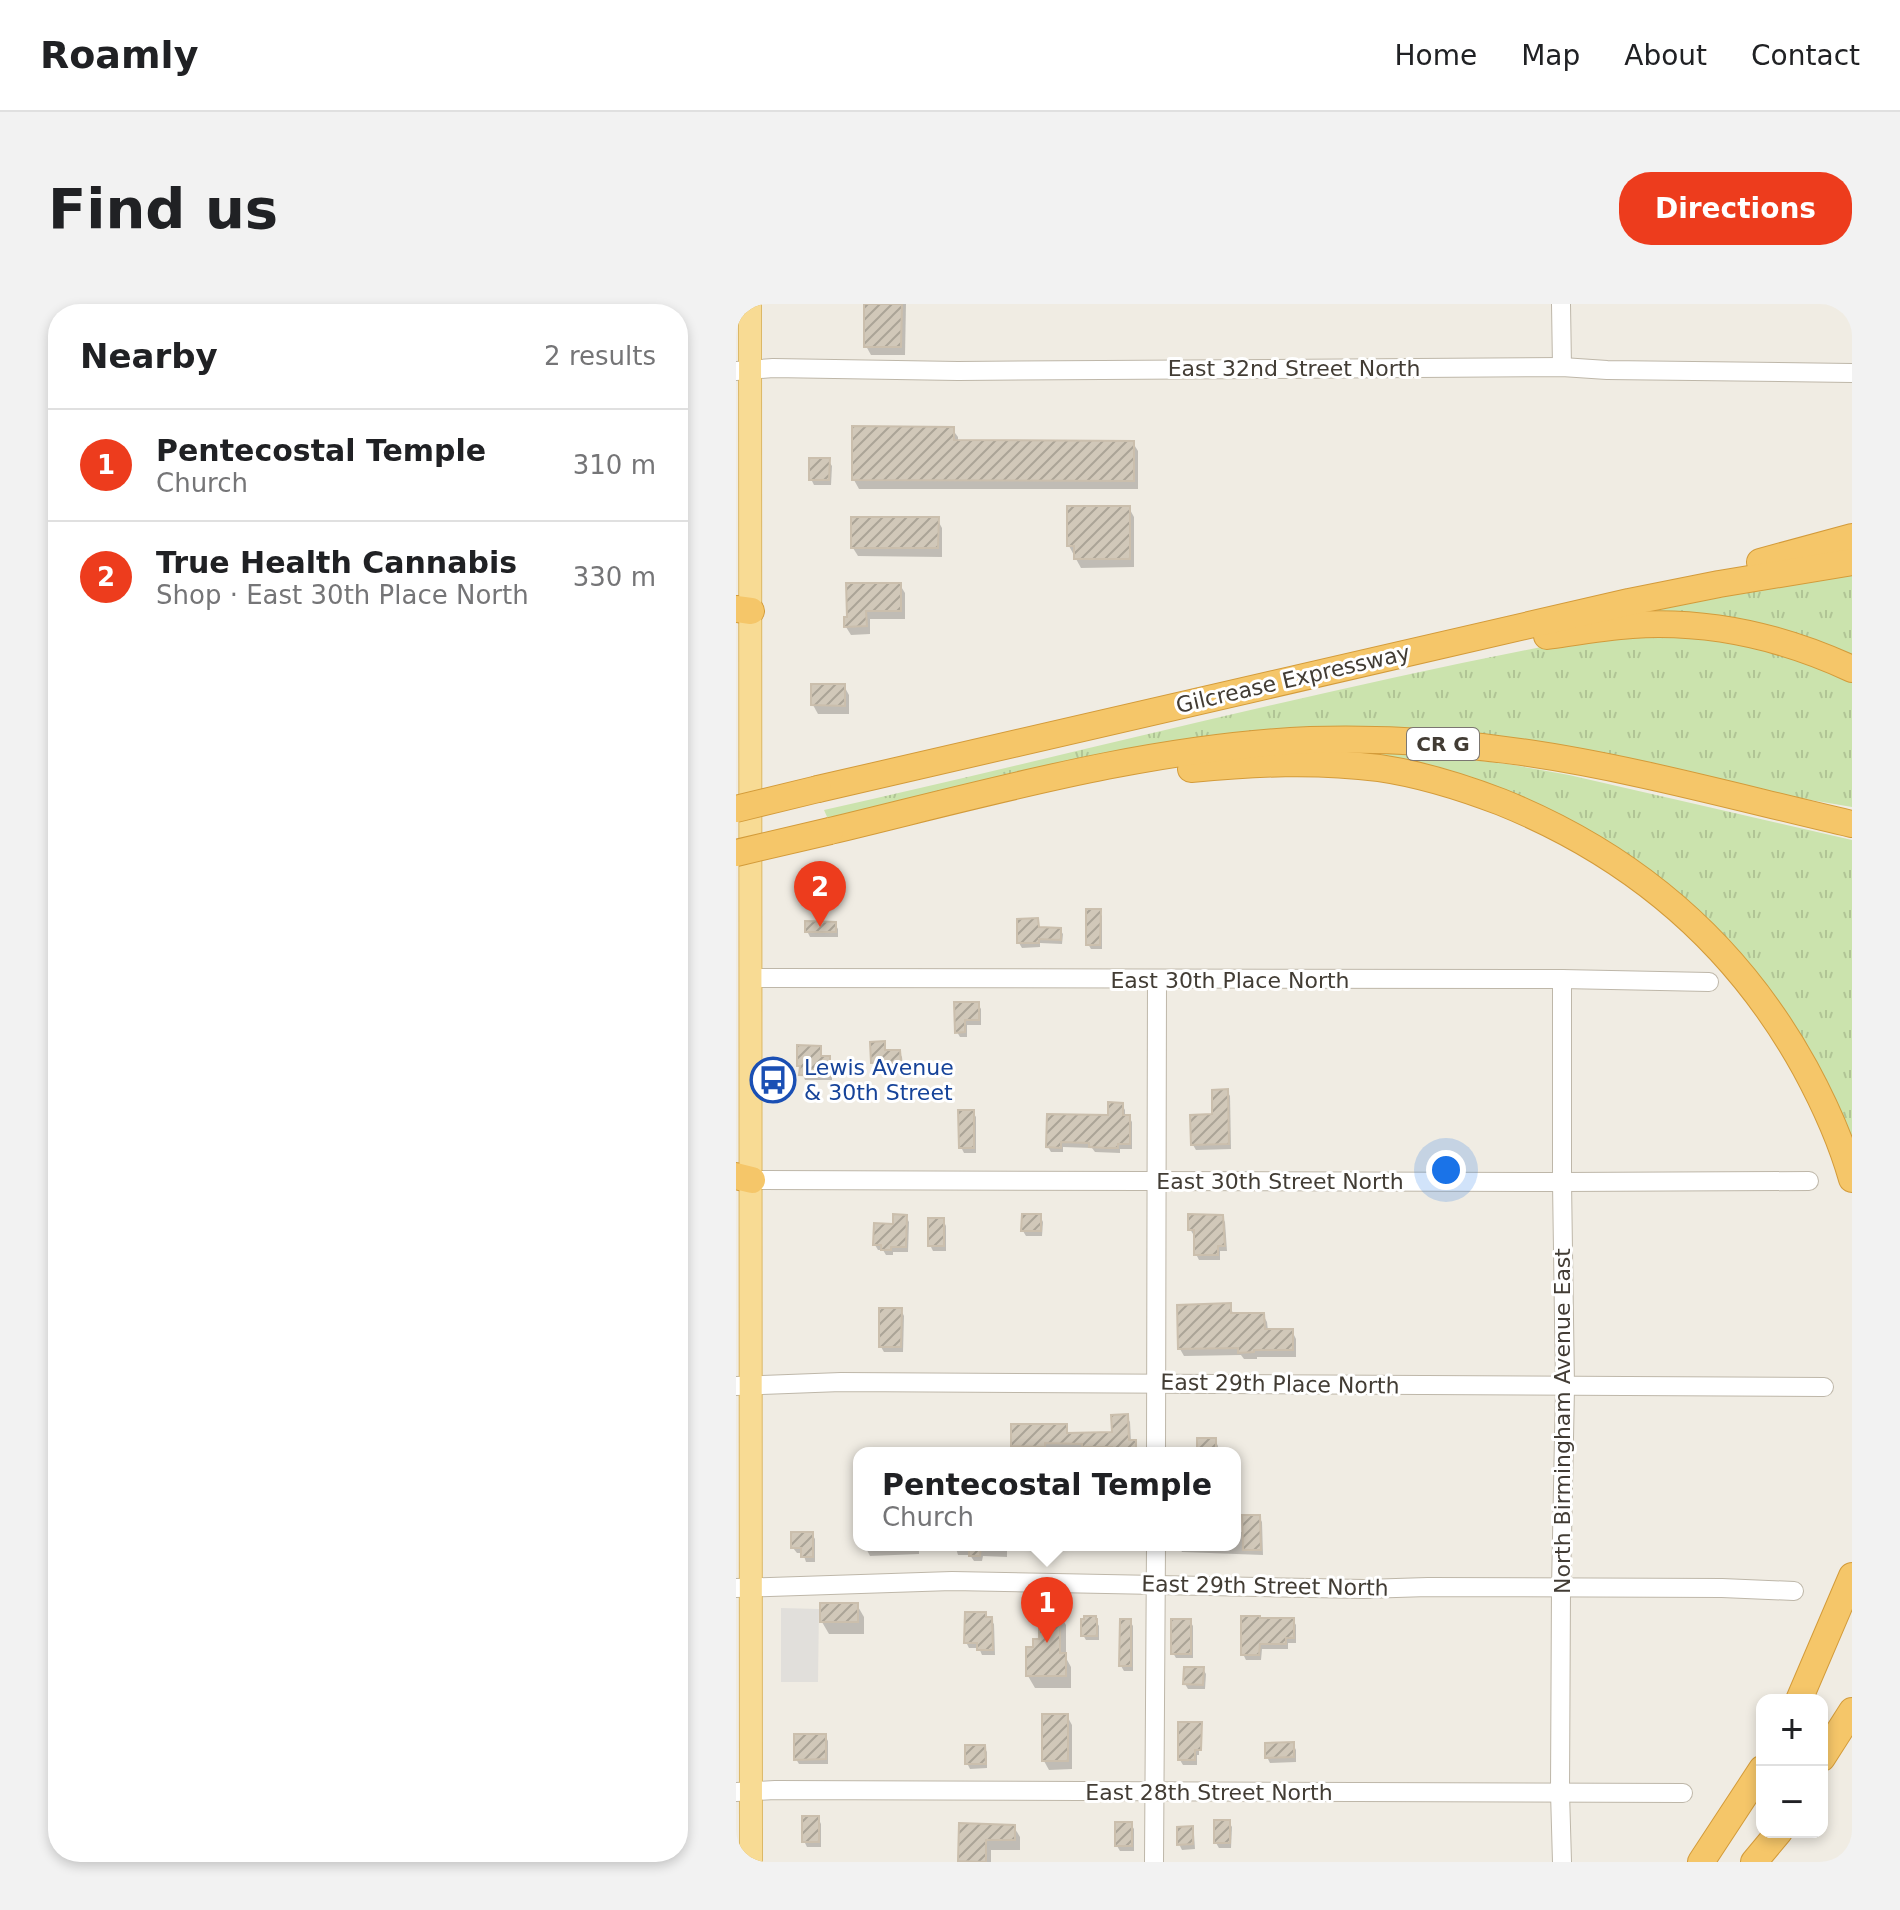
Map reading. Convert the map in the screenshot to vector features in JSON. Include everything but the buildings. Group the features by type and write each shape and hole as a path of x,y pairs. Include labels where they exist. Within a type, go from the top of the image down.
{"highway":[{"path":"1474,637 1852,537"},
{"name":"Gilcrease Expressway","path":"736,809 1629,602 1852,562"},
{"path":"1392,655 1630,625 1665,625 1761,636 1852,669"},
{"name":"CR G","path":"736,853 1126,762 1226,747 1312,740 1411,741 1521,752 1852,824"},
{"path":"1030,784 1282,762 1381,768 1486,796 1555,826 1598,849 1666,898 1729,960 1762,1001 1796,1052 1832,1123 1852,1179"},
{"path":"1802,1694 1852,1576"},
{"path":"1828,1749 1852,1711"},
{"path":"1828,1772 1852,1742"},
{"path":"1701,1862 1756,1778"}],"main road":[{"path":"750,304 744,370 741,611 751,978 741,1179 744,1792 751,1862"}],"street":[{"path":"1561,304 1562,367"},
{"name":"East 32nd Street North","path":"744,370 1562,367 1852,373"},
{"name":"East 30th Place North","path":"751,978 1709,982"},
{"name":"North Birmingham Avenue East","path":"1562,979 1565,1387 1561,1588 1562,1862"},
{"path":"1156,1447 1157,980"},
{"name":"East 30th Street North","path":"741,1179 1809,1181"},
{"name":"East 29th Place North","path":"744,1385 841,1382 1824,1387"},
{"path":"1154,1862 1156,1551"},
{"name":"East 29th Street North","path":"744,1588 952,1581 1364,1589 1722,1588 1794,1591"},
{"name":"East 28th Street North","path":"744,1792 1683,1793"}],"green space":[{"path":"1852,571 1852,658 1631,611"},
{"path":"1599,636 1733,638 1852,679 1852,807 1385,728 828,819 824,810 1308,697"},
{"path":"1382,753 1508,764 1569,775 1852,840 1852,1157 1815,1069 1635,865 1383,761"}],"shaded area":[{"path":"781,1608 819,1609 818,1682 781,1682"}],"place":[{"name":"True Health Cannabis","path":"820,927"},
{"name":"Lewis Avenue & 30th Street","path":"773,1080"},
{"name":"Pentecostal Temple","path":"1047,1643"}]}
